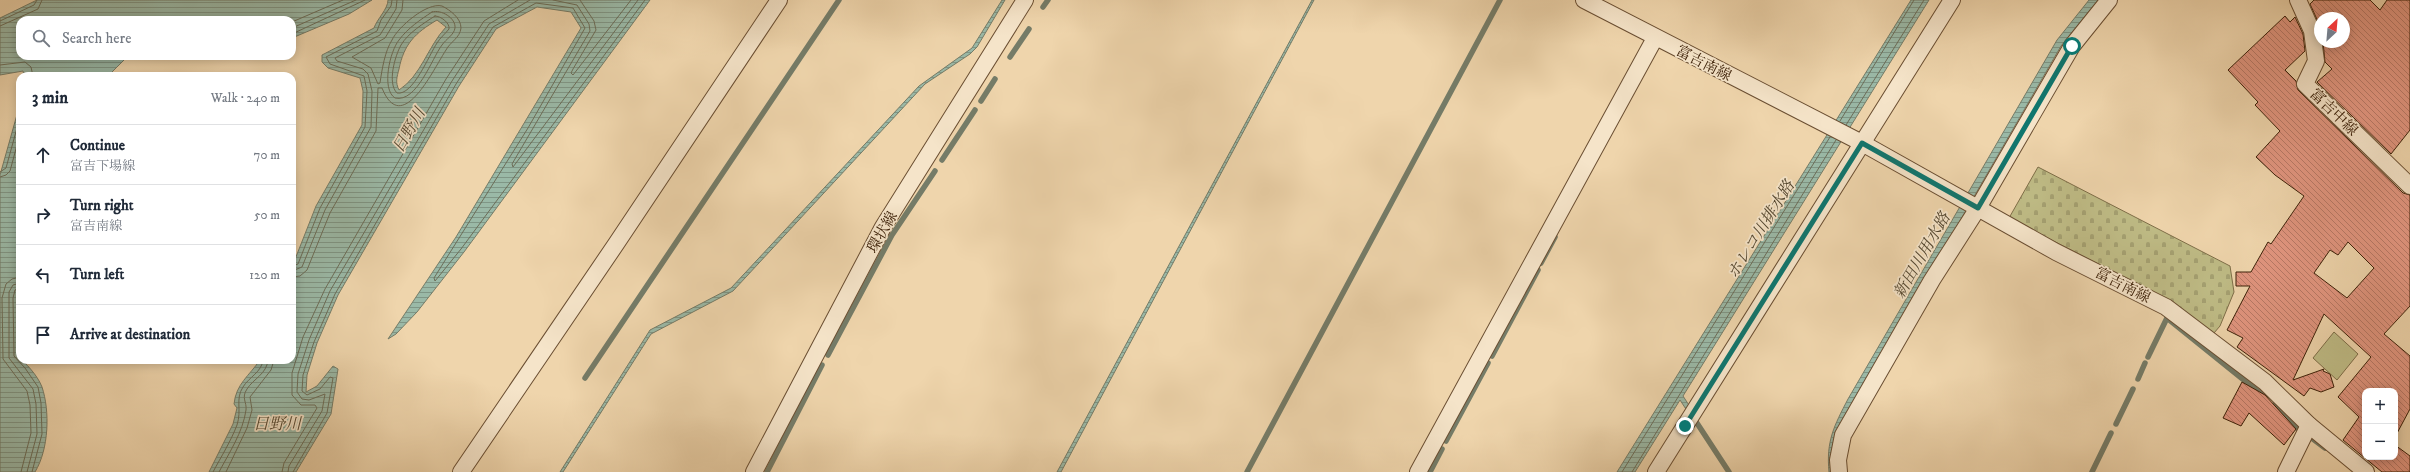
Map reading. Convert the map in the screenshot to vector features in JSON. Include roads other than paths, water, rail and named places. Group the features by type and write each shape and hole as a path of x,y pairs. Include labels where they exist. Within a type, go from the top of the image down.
{"street":[{"path":"461,472 779,0"},
{"name":"環状線","path":"754,472 883,227 1025,0"},
{"name":"富吉南線","path":"1584,0 1857,141 2056,252 2166,307 2265,382 2309,425 2366,472"},
{"path":"1656,472 1857,141 1952,0"},
{"path":"1839,472 1838,460 1843,435 1932,280 1978,208 2072,46 2109,0"},
{"name":"富吉中線","path":"2298,0 2312,31 2316,61 2305,84 2410,186"},
{"path":"1418,472 1655,38"},
{"path":"2286,472 2309,425"}],"water":[{"path":"37,0 372,0 349,14 296,36 296,16 16,16 16,60 124,60 112,72 23,71 0,75 0,18"},
{"name":"日野川","path":"388,0 650,0 464,252 417,312 396,334 388,339 456,237 581,28 571,12 537,7 496,29 459,86 338,295 317,343 307,375 306,392 317,386 333,366 338,369 331,414 296,472 209,472 233,424 237,408 234,404 237,391 257,364 296,364 296,257 316,206 362,125 363,91 360,78 328,68 322,62 322,55 374,28","holes":["437,20 446,27 419,69 407,84 399,90 397,80 401,60 407,46 422,30"]},
{"path":"1002,0 1005,0 977,47 970,54 925,84 733,291 651,334 563,472 560,472 650,330 731,288 919,86 972,48"},
{"path":"1312,0 1314,0 1061,472 1057,472"},
{"path":"1911,0 1929,0 1683,396 1698,419 1695,423 1680,400 1635,472 1617,472"},
{"path":"2089,0 2098,0 2061,46 1846,418 1835,472 1829,472 1828,461 1832,434 1848,399 2057,40"},
{"path":"16,118 16,364 26,364 40,382 45,397 47,418 47,430 43,452 40,463 35,472 0,472 0,175"}],"waterway":[{"path":"585,378 839,0"},
{"path":"1043,7 1048,0"},
{"path":"1247,472 1500,0"},
{"path":"1010,57 1029,29"},
{"path":"981,101 995,79"},
{"path":"942,160 975,110"},
{"path":"828,355 892,235 935,171"},
{"path":"1541,263 1555,237"},
{"path":"1492,356 1538,270"},
{"path":"2148,357 2167,318 2265,397"},
{"path":"1446,441 1488,363"},
{"path":"2138,379 2145,363"},
{"path":"767,472 822,365"},
{"path":"2116,424 2133,389"},
{"path":"2274,405 2298,429"},
{"path":"1693,417 1729,472"},
{"path":"2092,472 2111,433"},
{"path":"2313,439 2325,448"},
{"path":"1430,472 1442,449"}],"water label":[{"name":"ホレコ川排水路","path":"1760,229"},
{"name":"新田川用水路","path":"1921,255"}]}
